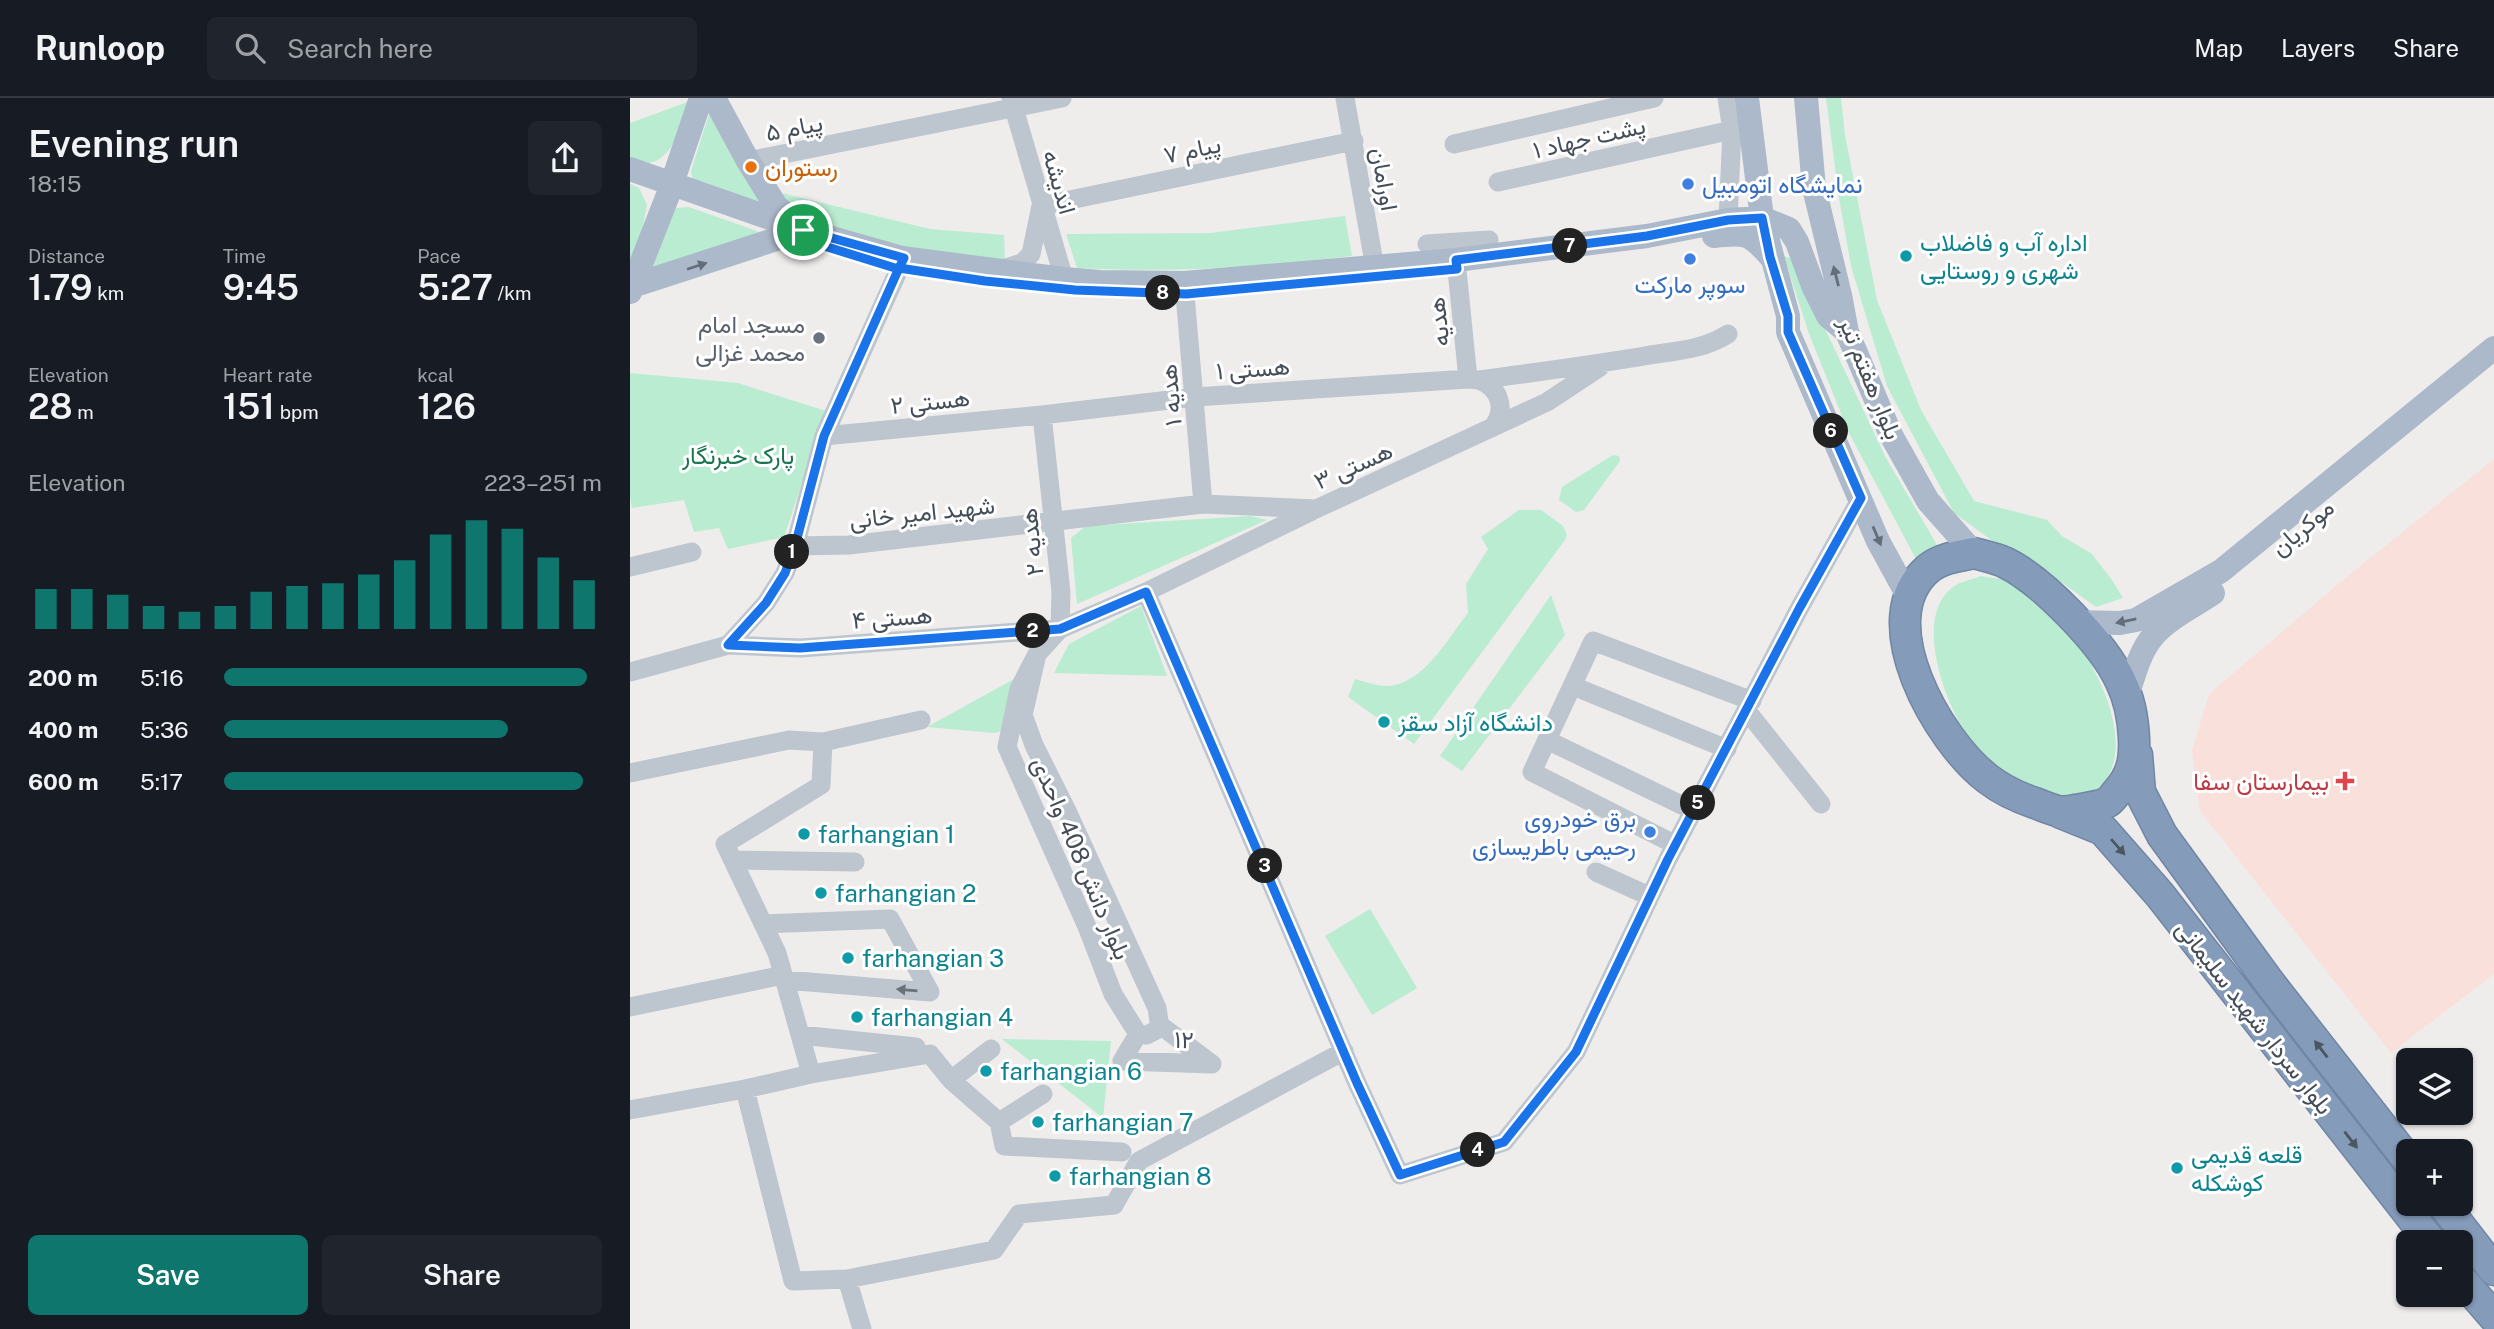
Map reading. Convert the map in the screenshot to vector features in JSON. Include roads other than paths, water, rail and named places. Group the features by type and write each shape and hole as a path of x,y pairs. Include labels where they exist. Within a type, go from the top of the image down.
{"highway":[{"path":"1974,552 2005,562 2044,590 2102,650 2121,680 2130,710 2135,759 2128,780 2108,803 2061,813 2027,800 1988,780 1958,750 1936,718 1915,674 1905,631 1908,596 1930,567 1948,558 1974,552"},
{"name":"بلوار سردار شهید سلیمانی","path":"2130,710 2140,792 2162,835 2269,982 2396,1145"},
{"name":"بلوار سردار شهید سلیمانی","path":"2061,813 2103,830 2160,895 2422,1230"},
{"path":"2452,1216 2494,1270"},
{"path":"2473,1293 2494,1317"}],"main road":[{"path":"631,287 701,98"},
{"path":"714,98 776,206 798,233"},
{"path":"1747,98 1762,218 1770,257 1788,316 1788,332 1891,566 1908,596"},
{"name":"بلوار هفتم تیر","path":"1806,98 1814,188 1847,332 1891,435 1928,501 1974,552"},
{"path":"630,169 669,189"},
{"path":"630,181 669,189 798,233 901,263 985,281 1075,290 1185,288 1623,251 1718,235 1741,234 1755,239 1770,257"},
{"path":"901,263 1185,288 1375,268 1457,265 1647,236 1721,221 1762,218 1789,229 1828,316 1847,332"},
{"path":"631,287 798,233"},
{"path":"2076,622 2120,623 2136,620 2221,571 2494,348"},
{"name":"موکریان","path":"2130,710 2138,664 2154,635 2169,622 2261,562 2494,366"}],"street":[{"name":"پیام ۵","path":"748,161 1012,103 1062,98"},
{"name":"اورامان","path":"1345,98 1375,268"},
{"path":"1454,145 1654,98"},
{"path":"1721,221 1732,130 1727,98"},
{"name":"اندیشه","path":"1012,103 1064,279"},
{"name":"پشت جهاد ۱","path":"1498,182 1732,130"},
{"name":"پیام ۷","path":"1041,206 1353,141"},
{"path":"999,270 1022,263 1031,254 1041,206"},
{"path":"1427,244 1489,240"},
{"path":"630,672 728,645 766,603 785,573 795,546 824,436 901,263"},
{"name":"هدیه","path":"1457,265 1473,379"},
{"name":"هدیه ۱","path":"1185,288 1203,504"},
{"name":"هستی ۱","path":"1042,415 1195,397 1473,379 1606,363 1699,347 1728,334"},
{"name":"هستی ۳","path":"1053,523 1203,504 1315,509 1547,402 1606,363"},
{"path":"1473,379 1491,387 1499,399 1499,418 1492,428"},
{"name":"هستی ۲","path":"824,436 1042,415"},
{"name":"هدیه ۲","path":"1042,415 1061,592 1060,629"},
{"path":"1146,592 1400,1175 1504,1142 1576,1052 1675,845 1799,609 1861,498"},
{"path":"1037,654 1060,629 1146,592 1315,509"},
{"name":"شهید امیر خانی","path":"795,546 849,545 1053,523"},
{"path":"630,568 692,552"},
{"name":"هستی ۴","path":"728,645 800,648 1060,629"},
{"path":"1675,845 1532,772 1593,641 1749,706 1821,804"},
{"name":"بلوار دانش 408 واحدی","path":"1037,654 1023,715 1034,745 1154,1000 1160,1025"},
{"name":"بلوار دانش 408 واحدی","path":"1037,654 1019,689 1007,747 1088,929 1113,994 1138,1034"},
{"path":"1573,686 1727,749"},
{"path":"630,773 789,740 823,742 921,720"},
{"path":"1547,740 1694,811"},
{"path":"811,1074 777,953 725,844 821,785 823,742"},
{"path":"733,860 855,862"},
{"path":"1596,872 1649,896"},
{"path":"630,1007 784,977 930,992 890,919 763,924"},
{"path":"1138,1034 1147,1035 1160,1028 1160,1025"},
{"name":"۱۲","path":"1138,1034 1122,1061 1212,1064 1160,1025"},
{"path":"800,1035 916,1047"},
{"path":"951,1080 991,1049"},
{"path":"745,1089 793,1281 847,1279 994,1250 1019,1214 1114,1205 1139,1161 1345,1051"},
{"path":"630,1110 811,1074 930,1054 951,1080 999,1122 1004,1146 1122,1152"},
{"path":"999,1122 1043,1094"},
{"path":"847,1279 862,1329"}],"place":[{"name":"رستوران","path":"751,167"},
{"name":"نمایشگاه اتومبیل","path":"1688,184"},
{"name":"اداره آب و فاضلاب شهری و روستایی","path":"1906,256"},
{"name":"سوپر مارکت","path":"1690,259"},
{"name":"مسجد امام محمد غزالی","path":"819,338"},
{"name":"دانشگاه آزاد سقز","path":"1384,722"},
{"name":"بیمارستان سفا","path":"2345,781"},
{"name":"برق خودروی رحیمی باطریسازی","path":"1650,832"},
{"name":"farhangian 1","path":"804,834"},
{"name":"farhangian 2","path":"821,893"},
{"name":"farhangian 3","path":"848,958"},
{"name":"farhangian 4","path":"857,1017"},
{"name":"farhangian 6","path":"986,1071"},
{"name":"farhangian 7","path":"1038,1122"},
{"name":"قلعه قدیمی کوشکله","path":"2177,1168"},
{"name":"farhangian 8","path":"1055,1176"}],"park label":[{"name":"پارک خبرنگار","path":"738,455"}]}
